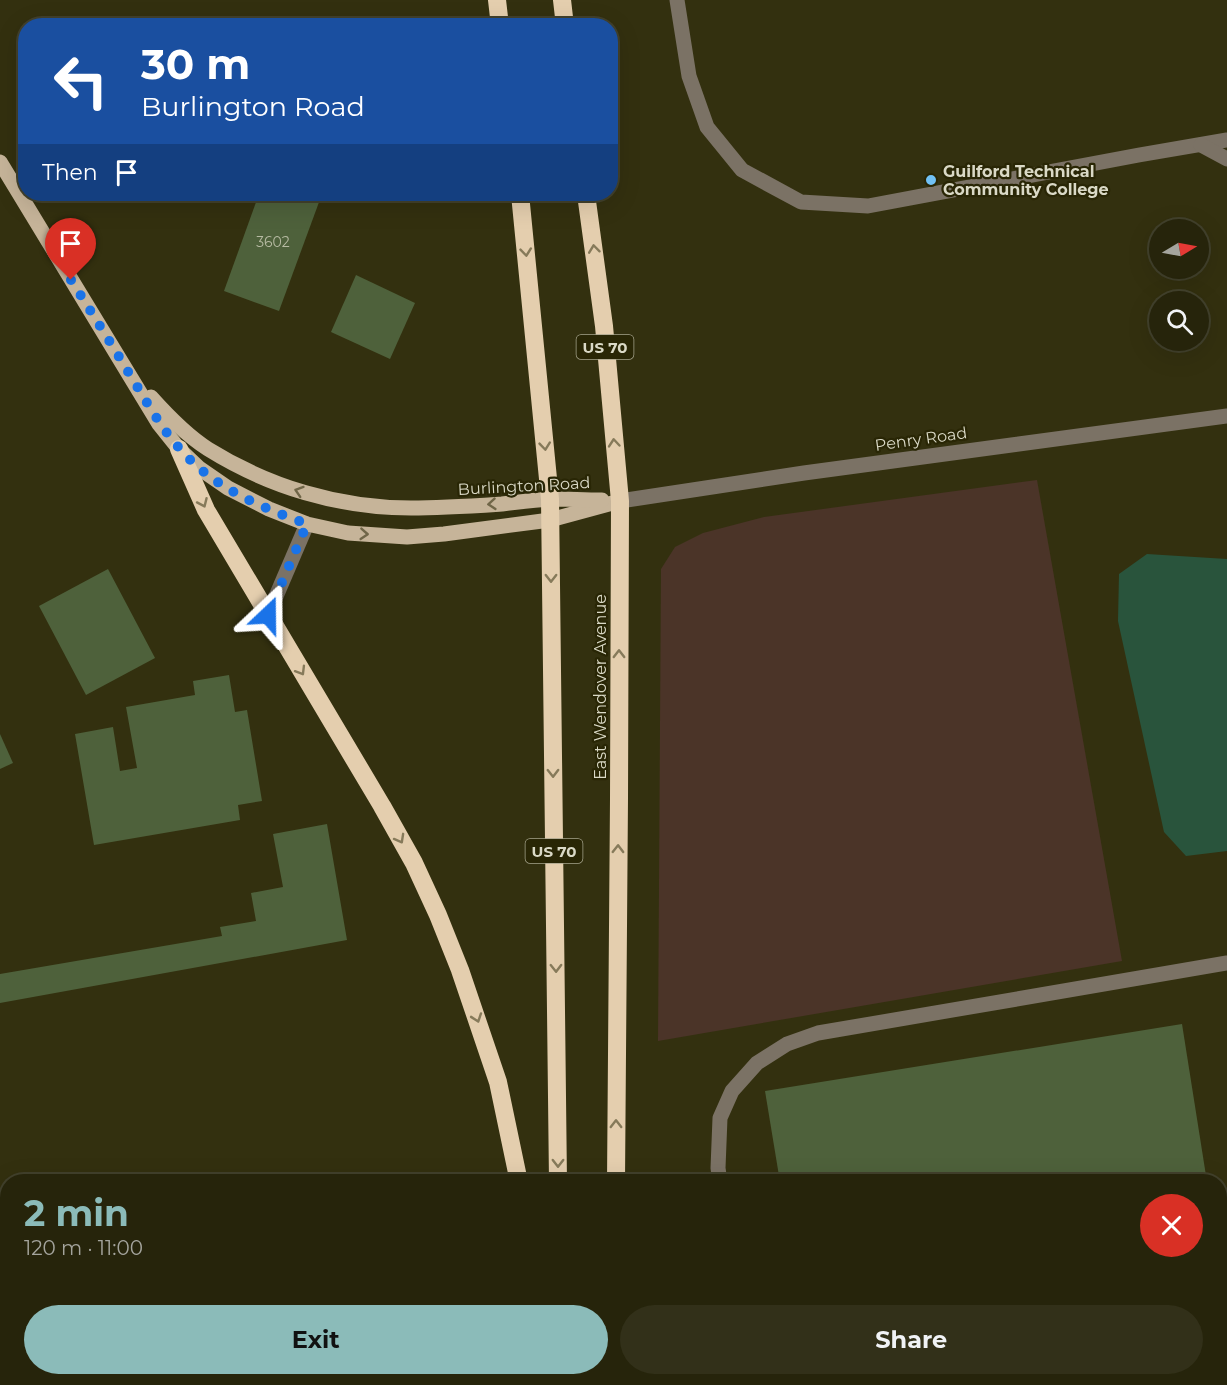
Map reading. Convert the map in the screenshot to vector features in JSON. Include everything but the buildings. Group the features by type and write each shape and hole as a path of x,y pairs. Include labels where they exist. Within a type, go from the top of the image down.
{"highway":[{"path":"497,0 499,18"},
{"path":"562,0 564,18"},
{"name":"US 70","path":"521,201 550,499 558,1174"},
{"name":"East Wendover Avenue","path":"587,201 603,326 620,501 616,1174"},
{"path":"179,449 206,510 414,863 438,915 464,981 498,1082 517,1174"}],"main road":[{"name":"Burlington Road","path":"0,162 18,191"},
{"name":"Burlington Road","path":"24,201 159,424 179,449 199,468 228,488 269,510 307,524 348,533 407,537 550,520 620,501"},
{"name":"Burlington Road","path":"128,371 170,418 206,448 244,469 315,496 360,506 410,508 550,499 620,501"}],"street":[{"path":"677,0 689,76 707,127 742,170 801,202 868,206 1227,140"},
{"path":"1202,145 1227,159"},
{"name":"Penry Road","path":"620,501 813,472 1227,416"},
{"path":"268,615 307,524"},
{"path":"719,1174 720,1118 732,1090 758,1063 787,1044 818,1033 1227,963"}],"shaded area":[{"path":"1037,480 1122,961 658,1041 661,569 675,547 703,533 764,517"},
{"path":"1147,554 1227,559 1227,851 1186,856 1164,832 1118,621 1119,574"}],"place":[{"name":"Guilford Technical Community College","path":"931,180"}],"route":[{"path":"71,280 159,424 179,449 199,468 228,488 269,510 307,524 268,615"}]}
